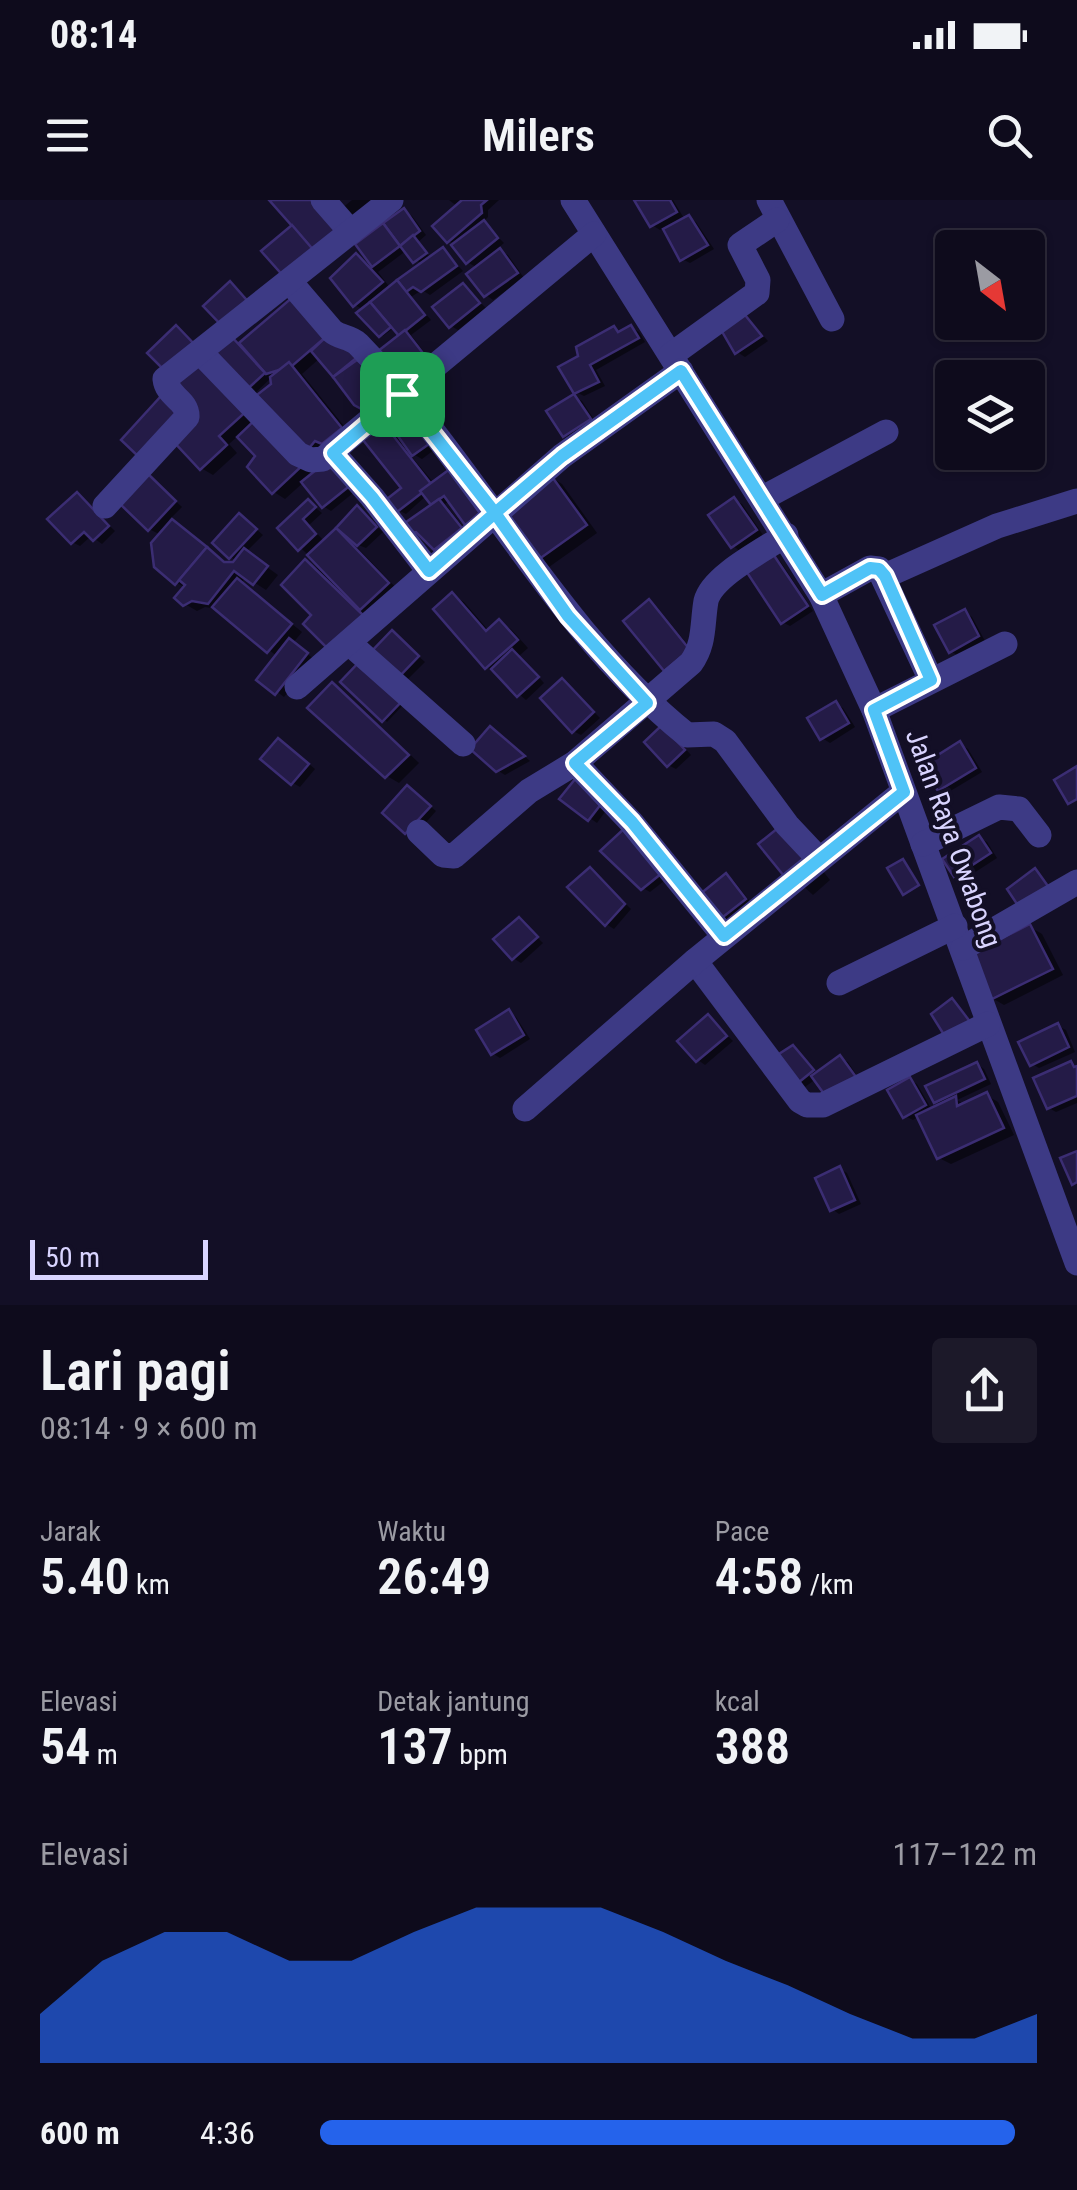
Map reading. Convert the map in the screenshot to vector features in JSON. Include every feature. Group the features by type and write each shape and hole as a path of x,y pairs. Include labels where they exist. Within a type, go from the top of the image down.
{"street":[{"path":"323,200 351,232"},
{"path":"105,506 188,417 185,406 168,392 165,378 391,200"},
{"name":"Jalan Raya Owabong","path":"573,200 822,595 874,710 1077,1264"},
{"path":"297,687 495,513 757,293 758,280 740,244 773,210 832,319"},
{"path":"200,352 298,454 311,460 323,459 594,234"},
{"path":"290,282 332,331 354,340 402,394 495,513 568,616 647,703 687,735 714,734 725,742 787,825 819,859"},
{"path":"763,498 886,432"},
{"path":"333,453 429,571"},
{"path":"885,576 996,526 1077,501"},
{"path":"419,832 443,856 454,856 529,790 575,763 647,703 698,653 706,600 714,584 786,535"},
{"path":"822,595 870,568 879,569 931,680"},
{"path":"349,642 463,744"},
{"path":"874,710 1005,644"},
{"path":"575,763 632,822 724,936"},
{"path":"526,1109 695,960 904,792"},
{"path":"923,844 999,807 1019,809 1038,834"},
{"path":"839,984 959,937 1077,882"},
{"path":"695,960 807,1106 823,1105 988,1024"}],"building":[{"path":"269,200 315,200 343,230 316,253"},
{"path":"462,200 487,200 481,205 482,213 447,243 432,226"},
{"path":"634,200 670,200 677,212 650,227"},
{"path":"404,208 420,231 400,246 383,223"},
{"path":"689,215 708,245 680,261 663,229"},
{"path":"484,220 498,238 466,264 451,245"},
{"path":"383,223 400,246 372,267 355,244"},
{"path":"292,225 316,253 286,279 261,251"},
{"path":"413,235 427,253 413,263 400,246"},
{"path":"443,247 457,266 421,292 413,287 406,292 397,280"},
{"path":"500,248 518,273 484,297 466,274"},
{"path":"356,253 383,282 353,307 330,278"},
{"path":"397,280 425,315 399,336 370,302"},
{"path":"230,281 251,305 225,329 203,306"},
{"path":"463,283 480,303 449,328 432,307"},
{"path":"294,296 328,335 292,366 266,374 239,343"},
{"path":"370,302 391,327 379,337 356,313"},
{"path":"741,310 762,336 735,354 720,328"},
{"path":"176,325 196,346 168,374 147,353"},
{"path":"631,325 639,338 590,365 599,382 574,394 558,367 578,356 576,347 614,326 618,332"},
{"path":"405,330 426,357 397,386 373,355"},
{"path":"328,335 360,355 333,377 311,351"},
{"path":"231,336 265,373 242,394 208,357"},
{"path":"200,353 250,408 219,436 227,445 200,470 173,441 197,419 167,385"},
{"path":"357,360 397,393 371,414 354,405 333,377"},
{"path":"289,362 342,428 322,444 315,441 305,453 253,398"},
{"path":"574,394 591,419 563,437 546,411"},
{"path":"162,395 183,414 141,459 121,440"},
{"path":"408,408 432,442 412,456 388,422"},
{"path":"259,416 305,463 272,494 247,467 255,456 237,437"},
{"path":"384,424 432,485 397,512 387,499 401,488 363,440"},
{"path":"331,458 352,484 322,508 301,482"},
{"path":"454,466 486,510 465,525 444,496 431,505 420,491"},
{"path":"146,472 176,501 148,531 118,502"},
{"path":"550,474 587,525 535,562 499,511"},
{"path":"77,492 109,526 93,541 84,532 71,544 47,519"},
{"path":"734,497 757,530 731,548 708,515"},
{"path":"308,499 316,507 303,519 316,534 298,551 277,528"},
{"path":"439,499 462,528 434,550 416,532 407,534 402,525"},
{"path":"357,505 377,527 357,546 336,528"},
{"path":"239,513 257,529 229,559 212,543"},
{"path":"172,519 207,547 175,585 154,567 151,543"},
{"path":"336,528 389,583 360,610 307,555"},
{"path":"207,547 224,562 233,562 244,548 268,566 253,585 234,571 208,604 192,601 183,606 174,598 185,585 179,580"},
{"path":"773,554 808,606 781,624 746,571"},
{"path":"305,559 363,615 329,650 303,624 311,615 281,585"},
{"path":"237,578 292,624 267,653 212,607"},
{"path":"452,592 486,631 499,619 518,640 485,669 433,609"},
{"path":"649,599 690,650 664,671 623,621"},
{"path":"965,609 979,636 949,653 934,625"},
{"path":"392,630 419,656 396,680 369,654"},
{"path":"289,638 308,653 275,695 256,680"},
{"path":"512,649 539,677 517,697 491,669"},
{"path":"362,659 404,699 382,722 340,682"},
{"path":"562,678 594,712 572,733 540,698"},
{"path":"332,682 409,755 385,778 307,708"},
{"path":"836,701 849,723 820,740 807,718"},
{"path":"662,725 685,750 667,767 644,742"},
{"path":"490,726 525,756 496,772 470,749"},
{"path":"278,738 309,764 291,785 260,759"},
{"path":"960,741 976,768 938,791 922,765"},
{"path":"1077,766 1077,799 1068,804 1054,780"},
{"path":"576,778 605,799 588,821 559,799"},
{"path":"407,785 431,806 405,834 382,813"},
{"path":"783,824 810,855 784,876 758,844"},
{"path":"628,825 667,869 641,890 600,851"},
{"path":"979,835 991,853 954,877 942,859"},
{"path":"903,859 919,885 903,895 887,868"},
{"path":"590,867 625,904 605,926 567,887"},
{"path":"1035,868 1050,889 1021,910 1007,889"},
{"path":"726,873 746,899 719,920 699,895"},
{"path":"519,917 538,937 512,960 493,939"},
{"path":"1030,924 1053,969 990,1000 968,955"},
{"path":"952,998 971,1023 946,1038 931,1014"},
{"path":"509,1009 524,1035 491,1055 476,1030"},
{"path":"708,1014 727,1036 696,1062 677,1041"},
{"path":"1058,1023 1069,1047 1030,1066 1018,1042"},
{"path":"793,1045 814,1070 793,1087 771,1059"},
{"path":"840,1055 856,1077 827,1098 811,1076"},
{"path":"1071,1061 1077,1066 1077,1096 1047,1109 1033,1078"},
{"path":"977,1062 985,1079 934,1103 925,1086"},
{"path":"910,1077 926,1105 903,1118 887,1090"},
{"path":"987,1092 1004,1128 937,1159 916,1115 956,1096 957,1106"},
{"path":"1077,1151 1077,1182 1072,1185 1060,1158"},
{"path":"840,1166 855,1200 830,1211 815,1178"}],"route":[{"path":"402,394 333,453 429,571 495,513 568,616 647,703 575,763 632,822 724,936 904,792 874,710 931,680 885,576 879,569 870,568 822,595 681,371 562,456 495,513 402,394"}]}
